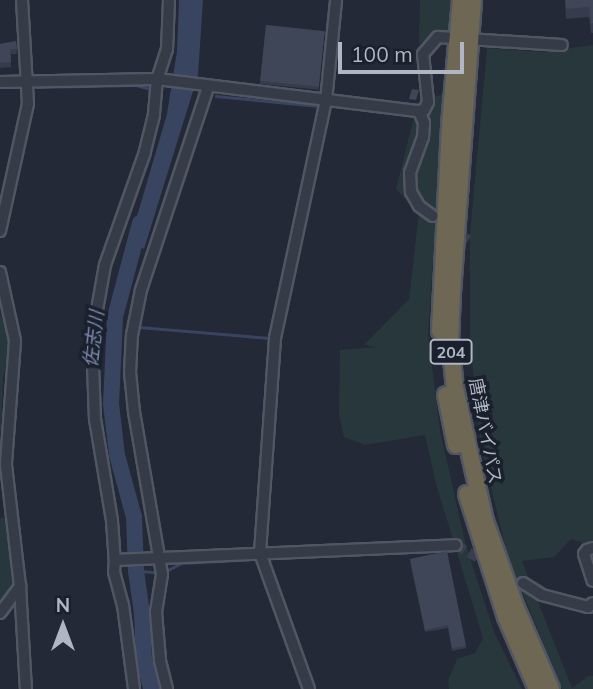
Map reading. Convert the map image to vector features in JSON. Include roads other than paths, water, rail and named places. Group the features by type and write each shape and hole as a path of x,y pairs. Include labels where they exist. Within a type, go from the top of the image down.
{"highway":[{"name":"唐津バイパス","path":"461,0 464,38 450,340 456,388 485,521 516,608 551,689"},
{"name":"唐津バイパス","path":"473,0 464,38 441,290 442,364 450,417 474,520 506,617 537,689"}],"street":[{"path":"0,232 25,127 27,82 22,0"},
{"path":"134,689 123,605 114,572 117,560 95,419 92,338 105,265 154,115 157,79 167,49 169,0"},
{"path":"309,689 260,553 275,338 326,101 336,0"},
{"path":"0,82 157,79 419,111 424,110 428,102 423,54 438,37 562,45"},
{"path":"167,689 160,660 156,612 162,574 134,412 130,372 132,335 141,290 208,87"},
{"path":"419,111 424,123 423,137 410,173 411,192 419,206 433,216"},
{"path":"0,272 15,341 6,465 20,586 26,689"},
{"path":"117,560 456,545"},
{"path":"593,548 584,554 593,581"},
{"path":"523,583 554,598 588,607 593,603"},
{"path":"0,613 20,586"}],"water":[{"path":"179,0 203,0 198,75 144,249 130,240 167,114 177,51"}],"waterway":[{"path":"38,87 136,85 151,89"},
{"path":"0,88 20,88"},
{"path":"216,96 319,106"},
{"name":"佐志川","path":"140,223 115,317 111,404 117,455 134,517 144,660 151,689"},
{"path":"139,327 271,338"},
{"path":"168,570 181,563 238,560"},
{"path":"136,571 154,572"}],"tunnel":[{"path":"453,229 469,240"},
{"path":"456,545 490,565"}]}
